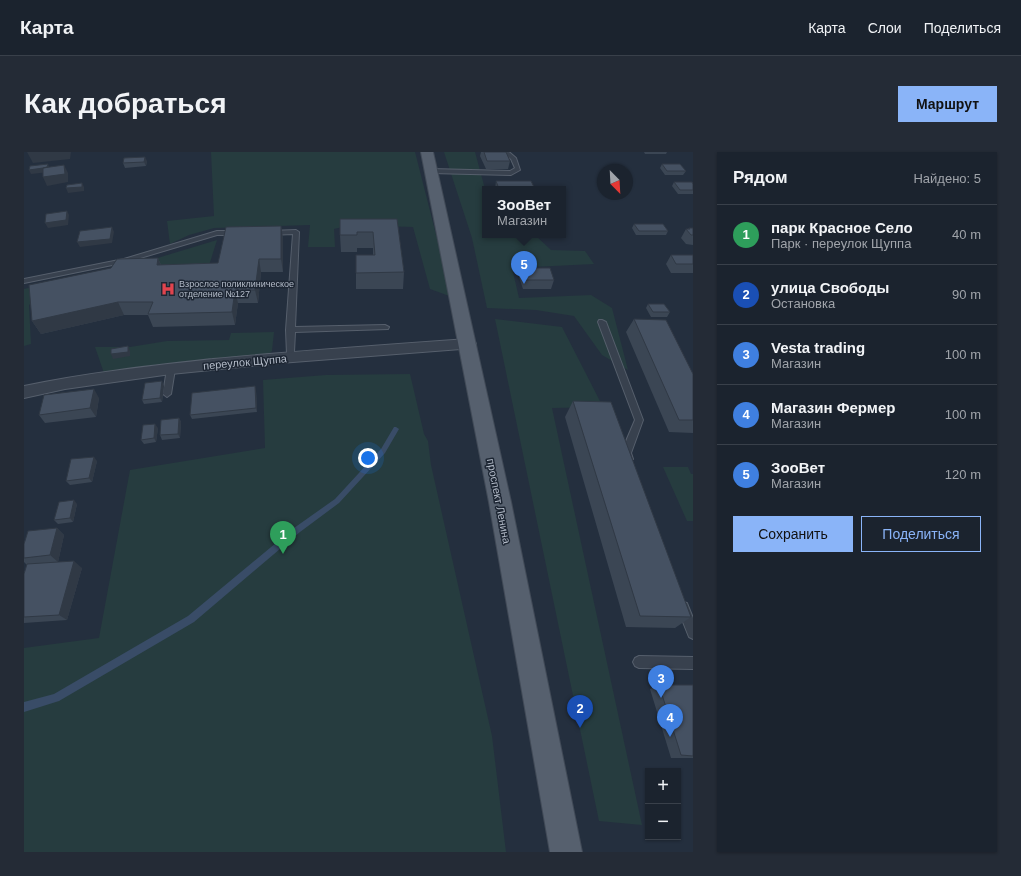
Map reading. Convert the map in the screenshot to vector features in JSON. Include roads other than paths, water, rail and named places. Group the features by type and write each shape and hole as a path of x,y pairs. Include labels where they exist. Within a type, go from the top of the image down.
{"main road":[{"name":"проспект Ленина","path":"426,152 468,344 545,731 566,852"}],"street":[{"name":"переулок Щуппа","path":"24,390 171,369 280,358 468,344"}],"lane":[{"path":"431,171 515,172 518,169 513,158 506,152"},
{"path":"265,233 296,232 290,352"},
{"path":"24,281 125,261 217,233 249,233"},
{"path":"602,322 639,420 626,453 633,471"},
{"path":"290,330 385,327"},
{"path":"167,394 171,369"},
{"path":"679,596 693,633"},
{"path":"639,662 693,663"}],"waterway":[{"path":"24,707 56,698 191,619 297,530 337,501 383,451 396,429"}],"place":[{"name":"ЗооВет","path":"524,284"},
{"name":"Взрослое поликлиническое отделение №127","path":"168,289"},
{"name":"парк Красное Село","path":"283,554"},
{"name":"Vesta trading","path":"661,698"},
{"name":"улица Свободы","path":"580,728"},
{"name":"Магазин Фермер","path":"670,737"}]}
